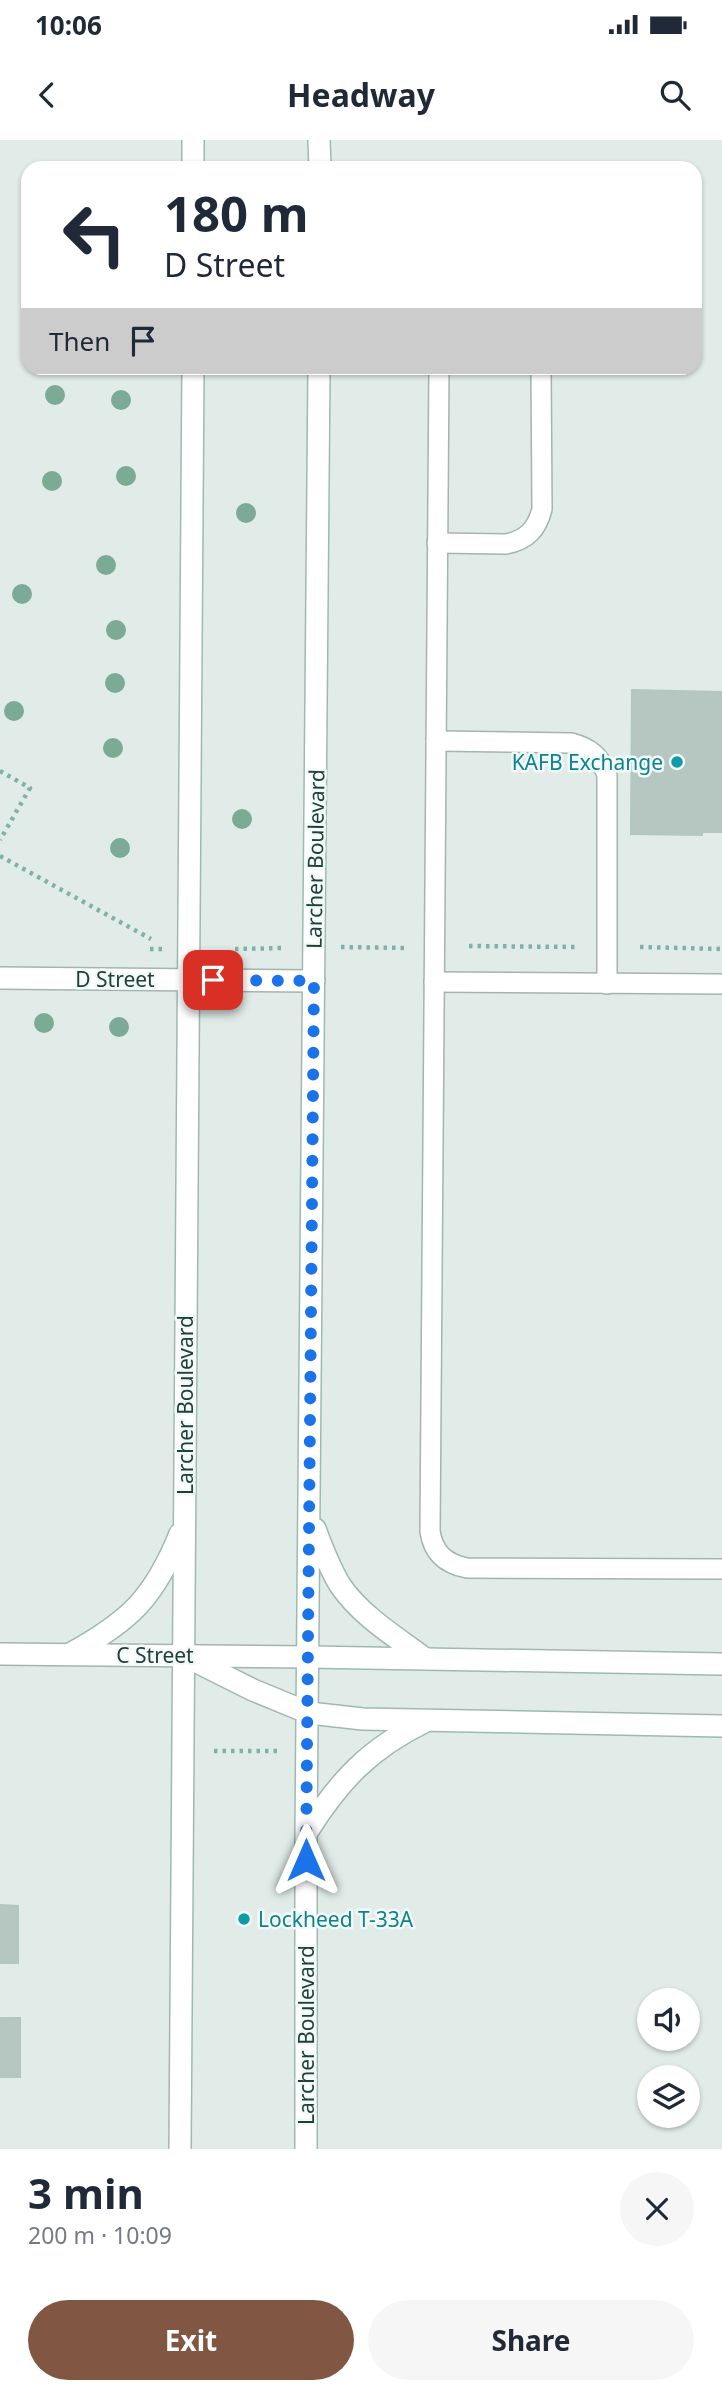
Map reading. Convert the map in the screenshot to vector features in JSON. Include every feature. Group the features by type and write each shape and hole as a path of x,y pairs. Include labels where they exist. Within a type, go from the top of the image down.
{"main road":[{"path":"193,140 193,161"},
{"path":"319,140 320,161"},
{"name":"Larcher Boulevard","path":"180,2149 192,375"},
{"name":"Larcher Boulevard","path":"306,2149 306,1834 320,375"},
{"name":"D Street","path":"0,978 314,981"},
{"path":"310,1515 325,1557 342,1587 357,1605 424,1658"},
{"path":"70,1654 119,1625 138,1608 168,1564 184,1522"},
{"name":"C Street","path":"0,1654 722,1664"},
{"path":"183,1655 309,1713 363,1719 426,1721 722,1726"},
{"path":"306,1834 339,1785 359,1764 400,1734 426,1721"}],"lane":[{"path":"439,375 432,1542 437,1553 456,1566 722,1569"},
{"path":"437,543 506,544 517,542 534,529 542,509 541,375"},
{"path":"436,741 571,743 584,746 602,762 607,775 607,984"},
{"path":"434,982 722,984"}],"path":[{"path":"0,771 30,788 0,839"},
{"path":"0,856 151,940"},
{"path":"469,946 576,947"},
{"path":"340,947 408,948"},
{"path":"640,947 722,949"},
{"path":"235,949 283,948"},
{"path":"150,949 163,949"},
{"path":"214,1751 281,1751"}],"building":[{"name":"KAFB Exchange","path":"632,690 722,692 722,832 702,832 702,835 631,834"},
{"path":"0,1905 18,1906 18,1963 0,1963"},
{"path":"0,2018 20,2018 20,2077 0,2077"}],"place":[{"name":"KAFB Exchange","path":"677,762"},
{"name":"Lockheed T-33A","path":"244,1919"}],"route":[{"path":"213,980 314,981 306,1860"}]}
